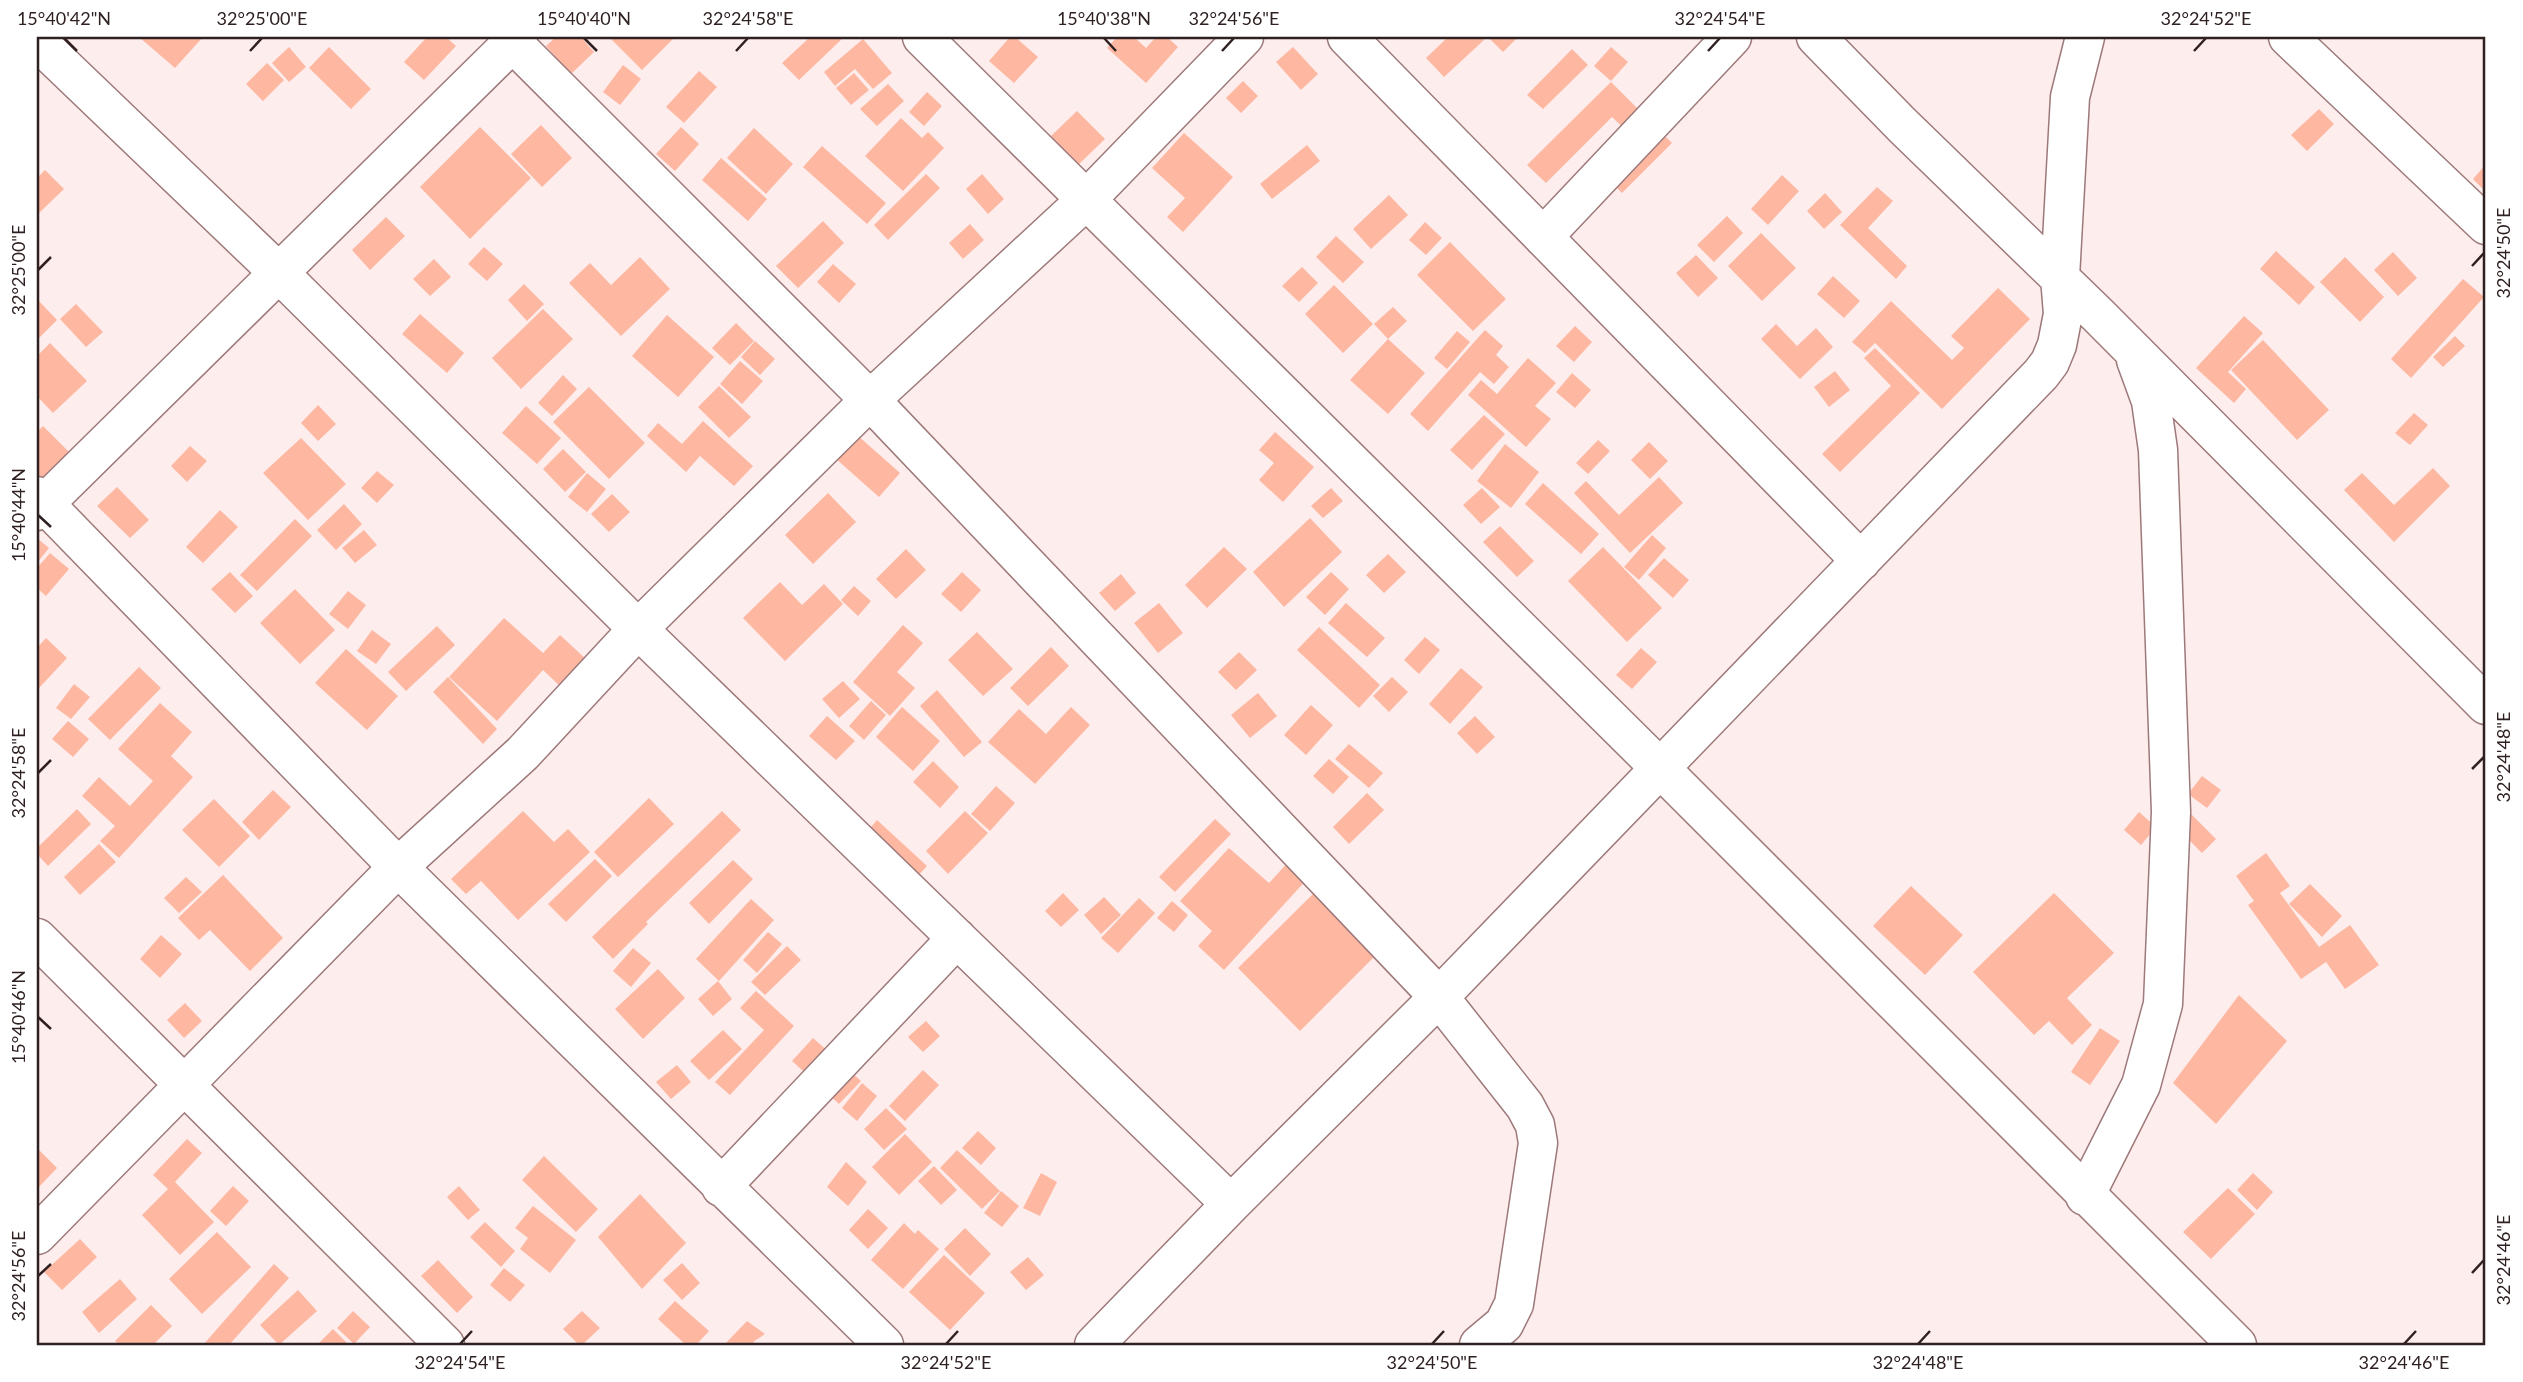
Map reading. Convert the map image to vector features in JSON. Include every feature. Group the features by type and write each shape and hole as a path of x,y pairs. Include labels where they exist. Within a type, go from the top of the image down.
{"street":[{"path":"922,37 1661,769 2085,1196 2237,1345"},
{"path":"37,1235 398,867 523,753 638,629 870,400 1085,201 1244,37"},
{"path":"1347,37 1861,561"},
{"path":"1543,237 1732,37"},
{"path":"1816,37 1902,125 2060,277 2486,705"},
{"path":"1094,1345 1661,769 2050,362 2057,345 2063,314 2060,277 2070,97 2085,37"},
{"path":"2288,37 2486,225"},
{"path":"884,1345 398,867 39,504 278,272 512,39 870,400 1439,997 1525,1106 1535,1125 1538,1143 1514,1304 1504,1324 1479,1345"},
{"path":"37,41 278,272 638,629 1231,1205"},
{"path":"2085,1196 2141,1085 2163,1004 2168,923 2171,812 2158,450 2151,401 2132,351"},
{"path":"37,938 445,1345"},
{"path":"721,1187 957,938"}],"building":[{"path":"139,37 203,37 175,68"},
{"path":"427,37 446,37 456,46 424,80 404,62"},
{"path":"556,37 581,37 594,52 571,74 546,46"},
{"path":"609,37 675,37 642,70"},
{"path":"810,37 844,37 799,80 782,63"},
{"path":"1010,37 1015,37 1038,57 1014,83 989,61"},
{"path":"1117,37 1134,37 1146,48 1156,37 1167,37 1178,47 1146,83 1107,48"},
{"path":"1448,37 1481,37 1484,40 1444,77 1426,58"},
{"path":"1488,37 1518,37 1503,52"},
{"path":"863,39 892,73 873,89 855,69 835,86 824,72"},
{"path":"289,47 306,67 289,82 272,63"},
{"path":"329,47 371,89 351,109 309,68"},
{"path":"1293,47 1318,74 1301,90 1276,62"},
{"path":"1611,47 1628,62 1611,81 1594,66"},
{"path":"1572,49 1588,65 1543,109 1527,95"},
{"path":"267,63 284,80 263,101 246,84"},
{"path":"623,65 641,79 620,105 603,92"},
{"path":"699,71 717,87 684,123 666,107"},
{"path":"854,73 869,90 851,105 836,88"},
{"path":"1243,81 1258,96 1241,113 1226,98"},
{"path":"1611,82 1672,143 1622,193 1603,174 1636,140 1612,117 1546,183 1527,165"},
{"path":"888,84 904,101 877,126 860,109"},
{"path":"927,92 942,106 924,126 909,112"},
{"path":"2319,109 2334,124 2307,151 2291,135"},
{"path":"1077,111 1105,139 1078,165 1051,136"},
{"path":"901,118 922,138 928,132 944,148 903,191 865,156"},
{"path":"541,125 572,158 542,187 511,154"},
{"path":"480,127 531,178 470,239 420,187"},
{"path":"681,127 699,144 675,171 656,154"},
{"path":"754,128 793,164 766,194 727,158"},
{"path":"1184,133 1233,177 1183,232 1167,217 1185,198 1152,168"},
{"path":"1307,145 1320,161 1272,199 1260,184"},
{"path":"822,146 886,203 867,224 803,167"},
{"path":"721,158 767,199 748,221 702,180"},
{"path":"2486,164 2486,192 2473,179"},
{"path":"45,170 64,189 37,215 37,178"},
{"path":"926,174 940,188 888,240 874,225"},
{"path":"982,174 1004,199 988,214 966,189"},
{"path":"1782,175 1799,191 1768,225 1751,209"},
{"path":"1877,187 1893,201 1868,228 1907,266 1896,279 1840,225"},
{"path":"1825,193 1842,212 1824,229 1807,211"},
{"path":"1389,195 1408,215 1371,249 1353,229"},
{"path":"1727,216 1743,233 1714,262 1697,245"},
{"path":"386,217 405,236 370,270 352,250"},
{"path":"823,221 844,243 798,288 776,266"},
{"path":"1425,222 1442,238 1426,255 1409,240"},
{"path":"970,224 984,240 963,259 949,243"},
{"path":"1761,233 1796,268 1762,301 1728,266"},
{"path":"1336,236 1364,262 1343,283 1316,257"},
{"path":"1450,242 1506,299 1473,331 1417,275"},
{"path":"484,247 503,264 487,281 468,264"},
{"path":"2276,251 2315,287 2299,305 2260,269"},
{"path":"2393,252 2417,278 2398,296 2374,270"},
{"path":"1696,255 1718,278 1698,297 1676,273"},
{"path":"640,257 670,289 621,336 569,283 590,263 611,285"},
{"path":"2345,257 2384,297 2360,322 2320,282"},
{"path":"434,259 451,277 430,296 413,279"},
{"path":"833,264 856,284 839,303 817,282"},
{"path":"1302,267 1318,283 1299,302 1282,286"},
{"path":"1833,276 1860,301 1844,318 1817,294"},
{"path":"2463,279 2484,297 2411,378 2391,359"},
{"path":"524,284 544,304 527,321 508,300"},
{"path":"1334,285 1373,324 1343,353 1305,314"},
{"path":"1998,288 2030,319 1942,409 1875,343 1865,353 1852,342 1891,301 1952,360 1964,348 1951,336"},
{"path":"37,299 57,320 37,340"},
{"path":"76,304 103,332 86,347 60,319"},
{"path":"1393,307 1407,321 1388,339 1374,324"},
{"path":"543,309 573,339 521,389 492,358"},
{"path":"420,314 464,353 447,373 402,334"},
{"path":"667,315 714,357 678,397 632,356"},
{"path":"2244,316 2263,333 2228,372 2246,389 2234,403 2196,368"},
{"path":"736,323 754,341 730,365 712,348"},
{"path":"1776,324 1797,346 1816,328 1833,347 1800,379 1761,339"},
{"path":"1575,326 1592,342 1574,362 1556,346"},
{"path":"1485,330 1503,346 1496,355 1509,367 1494,384 1480,372 1428,431 1410,414"},
{"path":"1457,331 1470,342 1447,369 1434,358"},
{"path":"2455,336 2465,346 2443,367 2433,357"},
{"path":"1388,339 1425,373 1388,414 1350,380"},
{"path":"2263,340 2329,410 2297,440 2231,370"},
{"path":"755,341 775,359 760,375 741,357"},
{"path":"50,343 87,381 53,413 37,396 37,356"},
{"path":"1875,348 1920,393 1840,472 1822,454 1891,386 1864,358"},
{"path":"1528,358 1556,383 1535,406 1551,419 1526,447 1468,395 1481,380 1497,394"},
{"path":"740,361 763,381 742,404 720,384"},
{"path":"1835,371 1850,390 1829,407 1814,387"},
{"path":"1572,373 1591,390 1575,408 1556,392"},
{"path":"563,375 577,389 552,416 538,403"},
{"path":"719,386 751,417 729,438 698,407"},
{"path":"589,387 645,443 609,479 553,422"},
{"path":"318,405 336,424 318,441 301,423"},
{"path":"526,406 561,438 537,464 502,433"},
{"path":"2414,413 2428,425 2410,445 2395,433"},
{"path":"1484,415 1505,434 1472,470 1450,450"},
{"path":"703,421 753,466 734,486 700,456 686,472 647,436 658,423 682,444"},
{"path":"43,426 70,453 42,479 37,474 37,432"},
{"path":"1275,432 1314,467 1283,502 1259,480 1274,463 1259,450"},
{"path":"856,434 900,473 879,497 835,458"},
{"path":"301,438 346,484 308,520 263,473"},
{"path":"1598,440 1610,451 1588,474 1576,463"},
{"path":"1649,442 1668,461 1650,479 1631,460"},
{"path":"1505,444 1539,472 1511,508 1477,481"},
{"path":"190,446 207,461 187,482 171,466"},
{"path":"563,449 586,472 565,492 543,469"},
{"path":"2433,468 2450,486 2394,542 2344,490 2362,473 2394,505"},
{"path":"377,471 394,485 377,503 361,488"},
{"path":"587,473 606,489 587,512 568,497"},
{"path":"1659,477 1683,503 1630,553 1574,493 1586,481 1619,515"},
{"path":"1543,483 1599,534 1581,554 1525,504"},
{"path":"117,487 149,520 130,538 97,506"},
{"path":"1331,488 1343,501 1323,518 1311,506"},
{"path":"1482,488 1500,507 1481,524 1463,505"},
{"path":"828,493 856,522 813,564 785,535"},
{"path":"612,494 630,512 609,532 591,514"},
{"path":"344,504 362,524 336,550 317,530"},
{"path":"220,510 238,527 203,563 186,547"},
{"path":"1310,518 1342,552 1284,607 1253,572"},
{"path":"295,519 312,536 257,591 240,575"},
{"path":"1500,526 1534,561 1517,577 1483,542"},
{"path":"364,530 377,545 355,563 342,548"},
{"path":"1652,535 1666,548 1639,580 1624,567"},
{"path":"37,540 49,548 37,563"},
{"path":"1224,547 1247,569 1207,608 1185,585"},
{"path":"1603,547 1662,608 1627,642 1568,581"},
{"path":"906,549 926,570 896,599 876,579"},
{"path":"50,553 69,569 46,596 37,588 37,568"},
{"path":"1388,554 1406,572 1384,593 1366,575"},
{"path":"1664,558 1689,580 1673,598 1648,575"},
{"path":"230,572 253,596 235,613 211,589"},
{"path":"962,572 981,590 961,612 941,594"},
{"path":"1331,572 1349,589 1325,615 1306,597"},
{"path":"1121,574 1136,593 1115,611 1099,593"},
{"path":"780,582 802,605 824,584 843,604 785,661 743,618"},
{"path":"854,586 871,601 858,616 841,600"},
{"path":"295,589 335,630 300,664 260,623"},
{"path":"348,591 366,605 348,629 329,614"},
{"path":"1159,603 1183,633 1158,653 1134,623"},
{"path":"1346,603 1385,638 1367,657 1328,623"},
{"path":"504,618 543,653 560,635 587,660 562,688 543,670 497,721 449,677"},
{"path":"903,625 923,643 897,672 915,688 890,716 853,682"},
{"path":"437,626 455,645 406,691 388,672"},
{"path":"1319,627 1380,685 1359,708 1297,650"},
{"path":"372,630 391,644 376,664 357,651"},
{"path":"977,632 1013,669 983,696 948,660"},
{"path":"1425,637 1440,650 1419,674 1404,660"},
{"path":"46,638 67,658 39,688 37,648"},
{"path":"1051,647 1069,666 1028,706 1010,688"},
{"path":"1641,648 1657,662 1632,689 1616,675"},
{"path":"346,649 398,696 367,730 315,683"},
{"path":"1239,652 1257,670 1236,690 1218,672"},
{"path":"139,667 161,688 110,740 88,719"},
{"path":"1461,668 1483,687 1450,724 1429,704"},
{"path":"448,677 497,729 483,744 433,692"},
{"path":"1392,677 1408,692 1389,712 1373,696"},
{"path":"843,681 860,699 839,718 822,699"},
{"path":"74,684 90,697 71,719 56,708"},
{"path":"937,690 982,742 964,757 920,706"},
{"path":"1258,693 1277,716 1250,738 1231,715"},
{"path":"871,701 886,715 864,740 849,726"},
{"path":"160,703 192,732 171,756 193,777 119,858 100,841 115,826 82,796 99,777 130,806 153,781 118,749"},
{"path":"1311,705 1333,725 1306,755 1284,735"},
{"path":"902,707 940,741 913,771 876,737"},
{"path":"1071,707 1090,725 1035,784 988,742 1019,709 1046,734"},
{"path":"827,716 855,741 836,760 809,736"},
{"path":"1475,716 1495,737 1477,754 1457,733"},
{"path":"68,721 89,739 73,757 52,739"},
{"path":"1349,744 1383,773 1369,788 1335,759"},
{"path":"1329,759 1349,777 1333,794 1313,776"},
{"path":"933,761 959,787 940,808 913,782"},
{"path":"2202,776 2221,790 2207,808 2188,794"},
{"path":"996,786 1015,803 990,831 971,814"},
{"path":"273,790 291,807 259,840 242,822"},
{"path":"1367,793 1384,810 1349,844 1333,827"},
{"path":"649,798 674,824 618,877 594,852"},
{"path":"214,799 250,836 219,867 182,830"},
{"path":"77,809 91,824 48,866 37,854 37,848"},
{"path":"523,811 554,842 568,829 590,852 518,920 481,881 466,894 451,879"},
{"path":"722,811 741,830 646,922 648,924 613,959 592,937"},
{"path":"965,811 988,833 948,874 926,851"},
{"path":"2139,812 2156,827 2141,845 2124,830"},
{"path":"2189,812 2216,839 2202,853 2175,826"},
{"path":"1215,819 1231,834 1175,892 1159,877"},
{"path":"877,820 927,866 916,878 866,833"},
{"path":"99,844 116,862 80,895 64,877"},
{"path":"1229,848 1269,883 1290,860 1309,877 1224,970 1198,946 1212,931 1180,901"},
{"path":"2266,853 2290,886 2280,893 2319,947 2350,925 2379,965 2345,989 2326,962 2301,979 2248,905 2254,901 2236,876"},
{"path":"595,859 612,876 566,922 548,904"},
{"path":"733,860 753,879 709,924 689,903"},
{"path":"223,875 283,938 250,971 210,930 199,940 178,918"},
{"path":"186,877 202,892 179,913 164,898"},
{"path":"2310,884 2342,916 2322,937 2289,904"},
{"path":"1911,886 1963,935 1925,975 1873,926"},
{"path":"1317,890 1378,953 1300,1031 1238,968"},
{"path":"1063,893 1079,910 1061,927 1045,911"},
{"path":"2054,893 2114,953 2067,998 2092,1025 2072,1045 2049,1021 2034,1035 1973,972"},
{"path":"1104,897 1121,915 1101,934 1084,915"},
{"path":"1139,898 1155,913 1118,953 1101,938"},
{"path":"751,899 774,920 719,981 696,959"},
{"path":"1172,901 1188,915 1174,932 1157,918"},
{"path":"768,932 782,944 757,973 743,960"},
{"path":"161,935 182,954 160,978 140,959"},
{"path":"787,946 801,960 765,995 751,982"},
{"path":"633,948 651,963 631,987 613,971"},
{"path":"658,969 685,998 643,1039 615,1009"},
{"path":"718,981 732,999 713,1016 698,999"},
{"path":"756,991 794,1026 730,1095 715,1082 764,1030 740,1008"},
{"path":"2239,995 2287,1041 2216,1124 2173,1083"},
{"path":"185,1003 202,1021 184,1038 167,1020"},
{"path":"926,1021 940,1036 923,1052 908,1037"},
{"path":"2100,1028 2120,1041 2090,1085 2071,1072"},
{"path":"723,1030 742,1049 709,1080 690,1061"},
{"path":"813,1038 861,1081 839,1104 792,1061"},
{"path":"677,1065 691,1082 671,1099 656,1082"},
{"path":"923,1070 939,1085 905,1121 889,1106"},
{"path":"862,1083 877,1096 857,1121 842,1108"},
{"path":"886,1108 907,1129 884,1150 864,1129"},
{"path":"978,1131 996,1148 981,1165 962,1148"},
{"path":"905,1134 932,1162 899,1195 872,1167"},
{"path":"187,1139 202,1153 175,1182 214,1222 180,1255 142,1215 168,1189 153,1175"},
{"path":"37,1148 57,1168 37,1189"},
{"path":"957,1150 1000,1191 982,1209 940,1168"},
{"path":"544,1156 598,1209 576,1232 522,1180"},
{"path":"846,1162 867,1182 848,1206 827,1187"},
{"path":"934,1166 957,1190 941,1205 918,1181"},
{"path":"1041,1173 1057,1182 1040,1216 1023,1208"},
{"path":"2253,1173 2273,1192 2257,1210 2237,1190"},
{"path":"233,1186 249,1201 226,1226 210,1211"},
{"path":"459,1186 480,1210 468,1220 447,1197"},
{"path":"2228,1188 2255,1214 2211,1259 2183,1232"},
{"path":"1001,1191 1019,1206 1002,1227 984,1213"},
{"path":"640,1194 686,1243 642,1289 598,1237"},
{"path":"533,1206 576,1240 550,1273 520,1249 528,1238 515,1228"},
{"path":"868,1209 888,1228 868,1249 849,1230"},
{"path":"485,1222 515,1251 501,1267 470,1237"},
{"path":"904,1223 915,1234 918,1230 939,1249 903,1289 871,1260"},
{"path":"965,1228 991,1254 970,1276 944,1249"},
{"path":"217,1232 251,1267 202,1314 169,1279"},
{"path":"80,1239 97,1257 62,1290 44,1272"},
{"path":"944,1255 985,1293 950,1330 909,1292"},
{"path":"1028,1257 1044,1275 1026,1290 1010,1272"},
{"path":"438,1260 473,1297 457,1313 421,1276"},
{"path":"682,1263 700,1283 682,1300 663,1280"},
{"path":"274,1264 289,1278 229,1345 203,1345"},
{"path":"504,1268 525,1285 510,1302 490,1285"},
{"path":"120,1279 137,1299 99,1333 82,1312"},
{"path":"298,1290 317,1311 279,1345 260,1325"},
{"path":"675,1301 709,1331 696,1345 686,1345 658,1319"},
{"path":"151,1305 172,1326 153,1345 119,1345 115,1341"},
{"path":"353,1311 370,1327 354,1344 337,1328"},
{"path":"582,1311 600,1328 579,1345 563,1329"},
{"path":"747,1321 765,1334 753,1342 757,1345 724,1345"},
{"path":"333,1329 349,1345 317,1345"}]}
